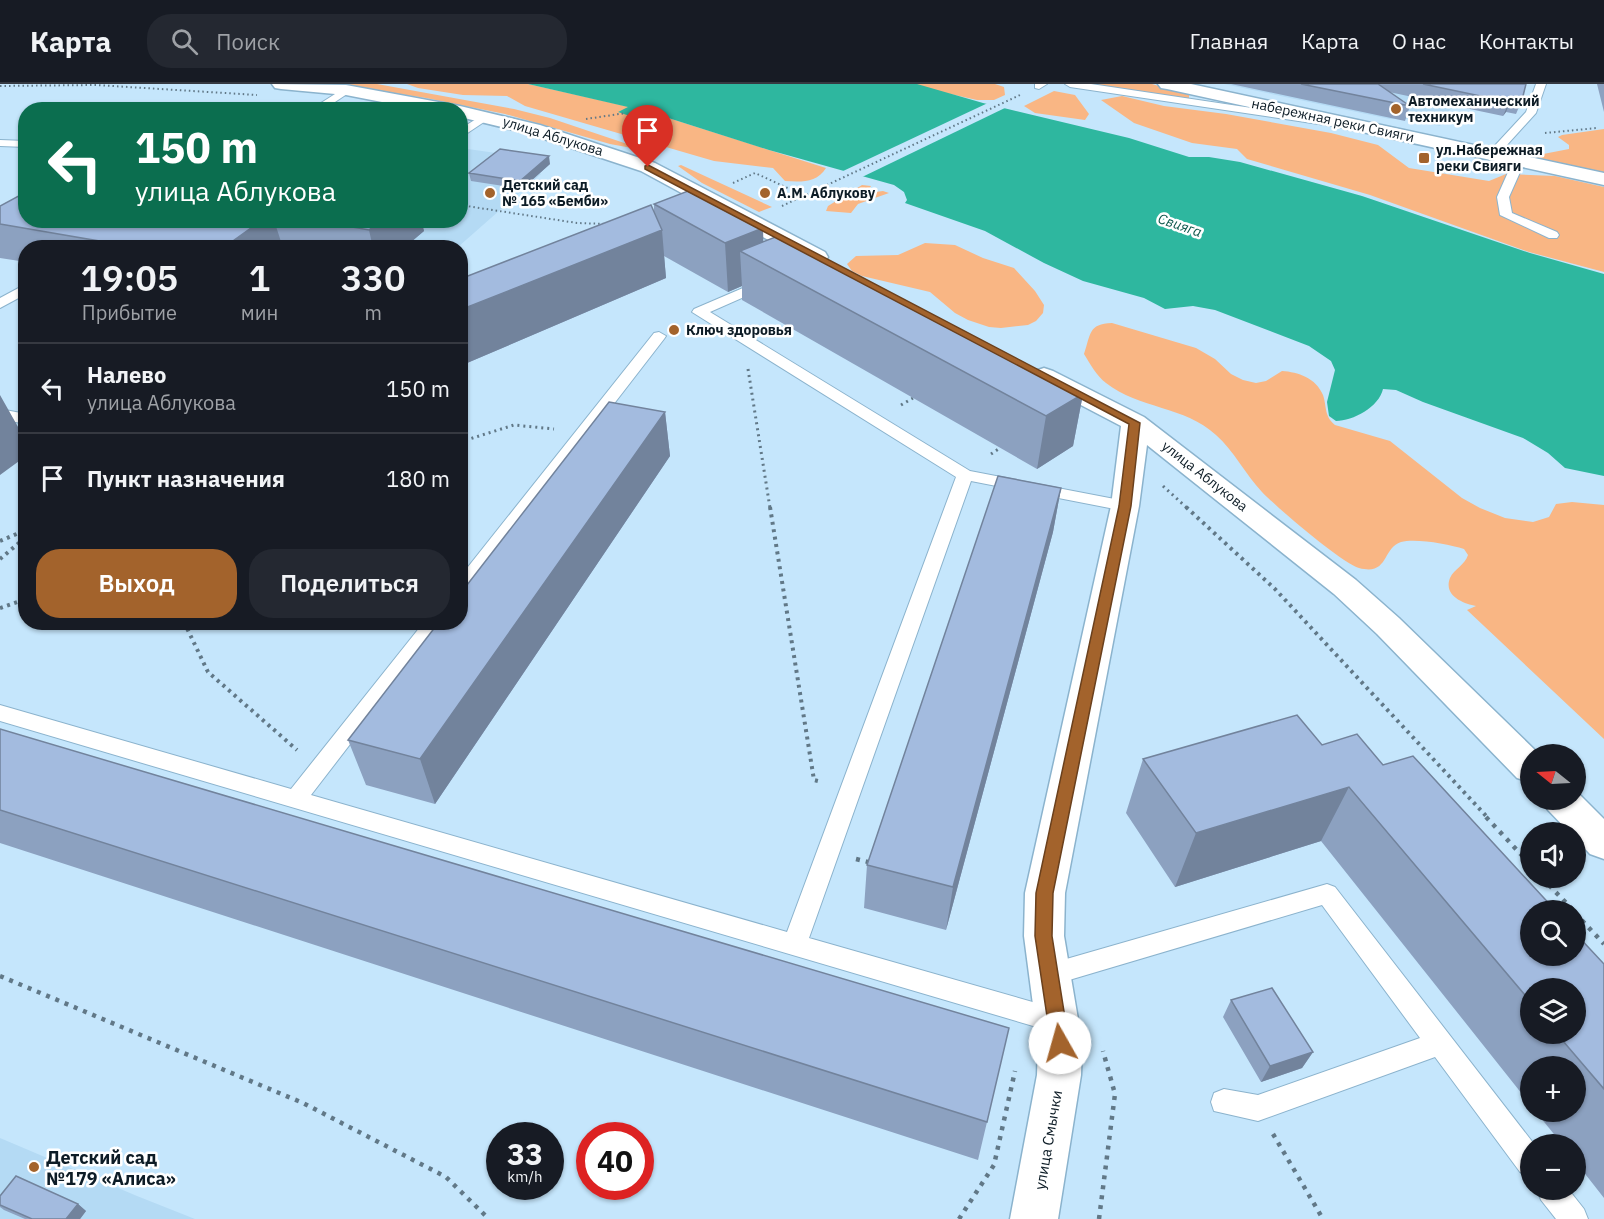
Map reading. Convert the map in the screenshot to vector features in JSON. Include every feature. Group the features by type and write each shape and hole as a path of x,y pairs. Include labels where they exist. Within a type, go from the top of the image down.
{"street":[{"path":"281,84 346,90 411,102"},
{"name":"набережная реки Свияги","path":"1167,84 1604,179"},
{"name":"улица Аблукова","path":"468,113 578,143 648,167 711,210 817,264"},
{"name":"улица Аблукова","path":"1030,368 1135,423 1346,587 1520,758"},
{"name":"улица Смычки","path":"1034,1219 1061,1052 1044,936 1045,893 1125,506 1135,423"},
{"path":"1571,810 1604,843"}],"lane":[{"path":"1070,84 1326,124 1372,128"},
{"path":"1492,155 1531,113 1541,84"},
{"path":"327,102 346,90"},
{"path":"468,129 486,116"},
{"path":"0,143 18,144"},
{"path":"1519,161 1503,197 1506,215 1553,235"},
{"path":"779,277 699,312 965,475 1125,506"},
{"path":"0,304 18,293"},
{"path":"468,580 659,336"},
{"path":"0,414 18,417"},
{"path":"794,945 965,475"},
{"path":"296,798 429,630"},
{"path":"0,713 1057,1021"},
{"path":"1049,975 1327,894 1520,1149"},
{"path":"1224,1102 1258,1108 1440,1043"},
{"path":"1559,1200 1574,1219"}],"path":[{"path":"811,194 1041,85"},
{"path":"0,86 96,86 260,95"},
{"path":"579,120 626,113"},
{"path":"638,115 638,136"},
{"path":"1508,137 1598,128"},
{"path":"729,184 755,173 806,196"},
{"path":"468,206 577,223 611,224"},
{"path":"743,339 814,780 851,790"},
{"path":"468,439 514,425 585,432"},
{"path":"1132,458 1275,589 1520,853"},
{"path":"0,541 18,533"},
{"path":"0,559 18,544"},
{"path":"0,608 18,602"},
{"path":"188,630 208,672 319,769"},
{"path":"852,857 879,865"},
{"path":"1551,888 1563,900"},
{"path":"1586,925 1604,944"},
{"path":"0,976 303,1103 446,1177 489,1219"},
{"path":"959,1219 994,1165 1016,1066"},
{"path":"1258,1108 1323,1219"}],"shaded area":[{"path":"334,84 377,84 514,109 550,118 648,151 610,144 505,114 468,107 468,102 446,102"},
{"path":"407,84 528,84 630,107 619,112 647,118 659,115 826,168 813,179 785,181 773,168 714,161 525,106 507,96 463,95 418,88"},
{"path":"906,84 995,84 1004,87 1005,95 994,100 977,100"},
{"path":"1077,84 1152,84 1189,95 1189,98 1172,98"},
{"name":"Автомеханический техникум","path":"1224,84 1420,84 1457,98 1440,126 1402,118 1390,119"},
{"path":"1054,91 1075,95 1089,114 1085,120 1035,113 1024,106"},
{"path":"1122,96 1164,106 1226,114 1331,133 1378,145 1409,168 1489,181 1506,174 1555,176 1604,187 1604,272 1529,252 1370,195 1247,159 1237,149 1192,143 1134,123 1101,100"},
{"path":"1604,129 1604,180 1543,163 1536,158 1538,155 1569,149 1569,145 1558,137 1562,135"},
{"path":"468,149 518,156 541,174 466,240 228,240 196,228 468,228"},
{"path":"681,165 772,207 759,212 702,183 678,166"},
{"path":"862,185 871,186 867,193 883,191 889,193 858,204 851,213 826,211 828,206"},
{"path":"925,243 955,245 983,258 1014,268 1035,291 1044,305 1043,313 1036,321 1028,325 989,327 955,313 930,292 862,276 852,271 847,264 856,256 898,255"},
{"path":"1112,323 1196,348 1243,380 1256,383 1266,381 1282,371 1306,377 1320,389 1327,415 1335,425 1390,441 1462,498 1505,518 1533,522 1549,517 1556,504 1572,502 1604,505 1604,739 1467,610 1476,606 1461,601 1449,590 1450,578 1467,558 1468,555 1464,549 1432,542 1407,541 1395,545 1376,568 1359,568 1351,564 1309,534 1269,499 1222,441 1204,426 1190,418 1119,392 1103,380 1084,354 1094,328 1098,325"},
{"name":"Детский сад №179 «Алиса»","path":"0,1138 137,1196 195,1219 0,1219"}],"water":[{"name":"Свияга","path":"528,84 917,84 983,103 1129,138 1189,157 1209,157 1240,162 1362,196 1530,253 1604,274 1604,476 1565,468 1548,453 1523,438 1396,390 1383,389 1381,396 1364,412 1350,419 1336,421 1329,416 1327,402 1335,370 1331,361 1309,346 1215,310 1193,306 1165,309 1144,298 1083,281 985,231 905,203 907,200 904,192 894,185 769,150 659,115 629,116 618,112 628,107"}],"pier":[{"path":"990,102 1009,106 858,179 841,172"}],"building":[{"path":"1301,84 1378,84 1410,106"},
{"path":"1423,84 1526,84 1522,100 1512,98 1509,102"},
{"path":"500,149 549,156 520,181 469,173"},
{"path":"688,191 763,228 725,243 654,204"},
{"path":"18,196 18,227 0,224 0,206"},
{"path":"651,205 662,230 468,307 468,276"},
{"path":"23,228 251,228 234,240 93,240"},
{"path":"778,236 1083,394 1046,416 740,251"},
{"path":"609,402 665,412 420,759 348,740 433,630 468,630 468,584"},
{"path":"998,476 1061,488 953,887 867,865"},
{"path":"1297,715 1322,745 1357,734 1383,765 1413,756 1520,872 1520,888 1535,888 1546,900 1520,900 1520,966 1586,966 1586,945 1604,964 1604,1089 1586,1068 1586,1056 1576,1056 1566,1044 1586,1044 1586,978 1520,978 1520,989 1349,787 1196,833 1143,759"},
{"path":"0,729 1009,1028 987,1122 0,810"},
{"path":"1272,988 1313,1052 1270,1066 1231,1000"},
{"path":"16,1176 78,1204 66,1219 32,1219 0,1205 0,1196"}],"place":[{"name":"Автомеханический техникум","path":"1396,109"},
{"name":"ул.Набережная реки Свияги","path":"1424,158"},
{"name":"Детский сад № 165 «Бемби»","path":"490,193"},
{"name":"А.М. Аблукову","path":"765,193"},
{"name":"Ключ здоровья","path":"674,330"},
{"name":"Детский сад №179 «Алиса»","path":"34,1167"}],"route":[{"path":"648,167 1135,423 1125,506 1045,893 1044,936 1060,1043"}]}
